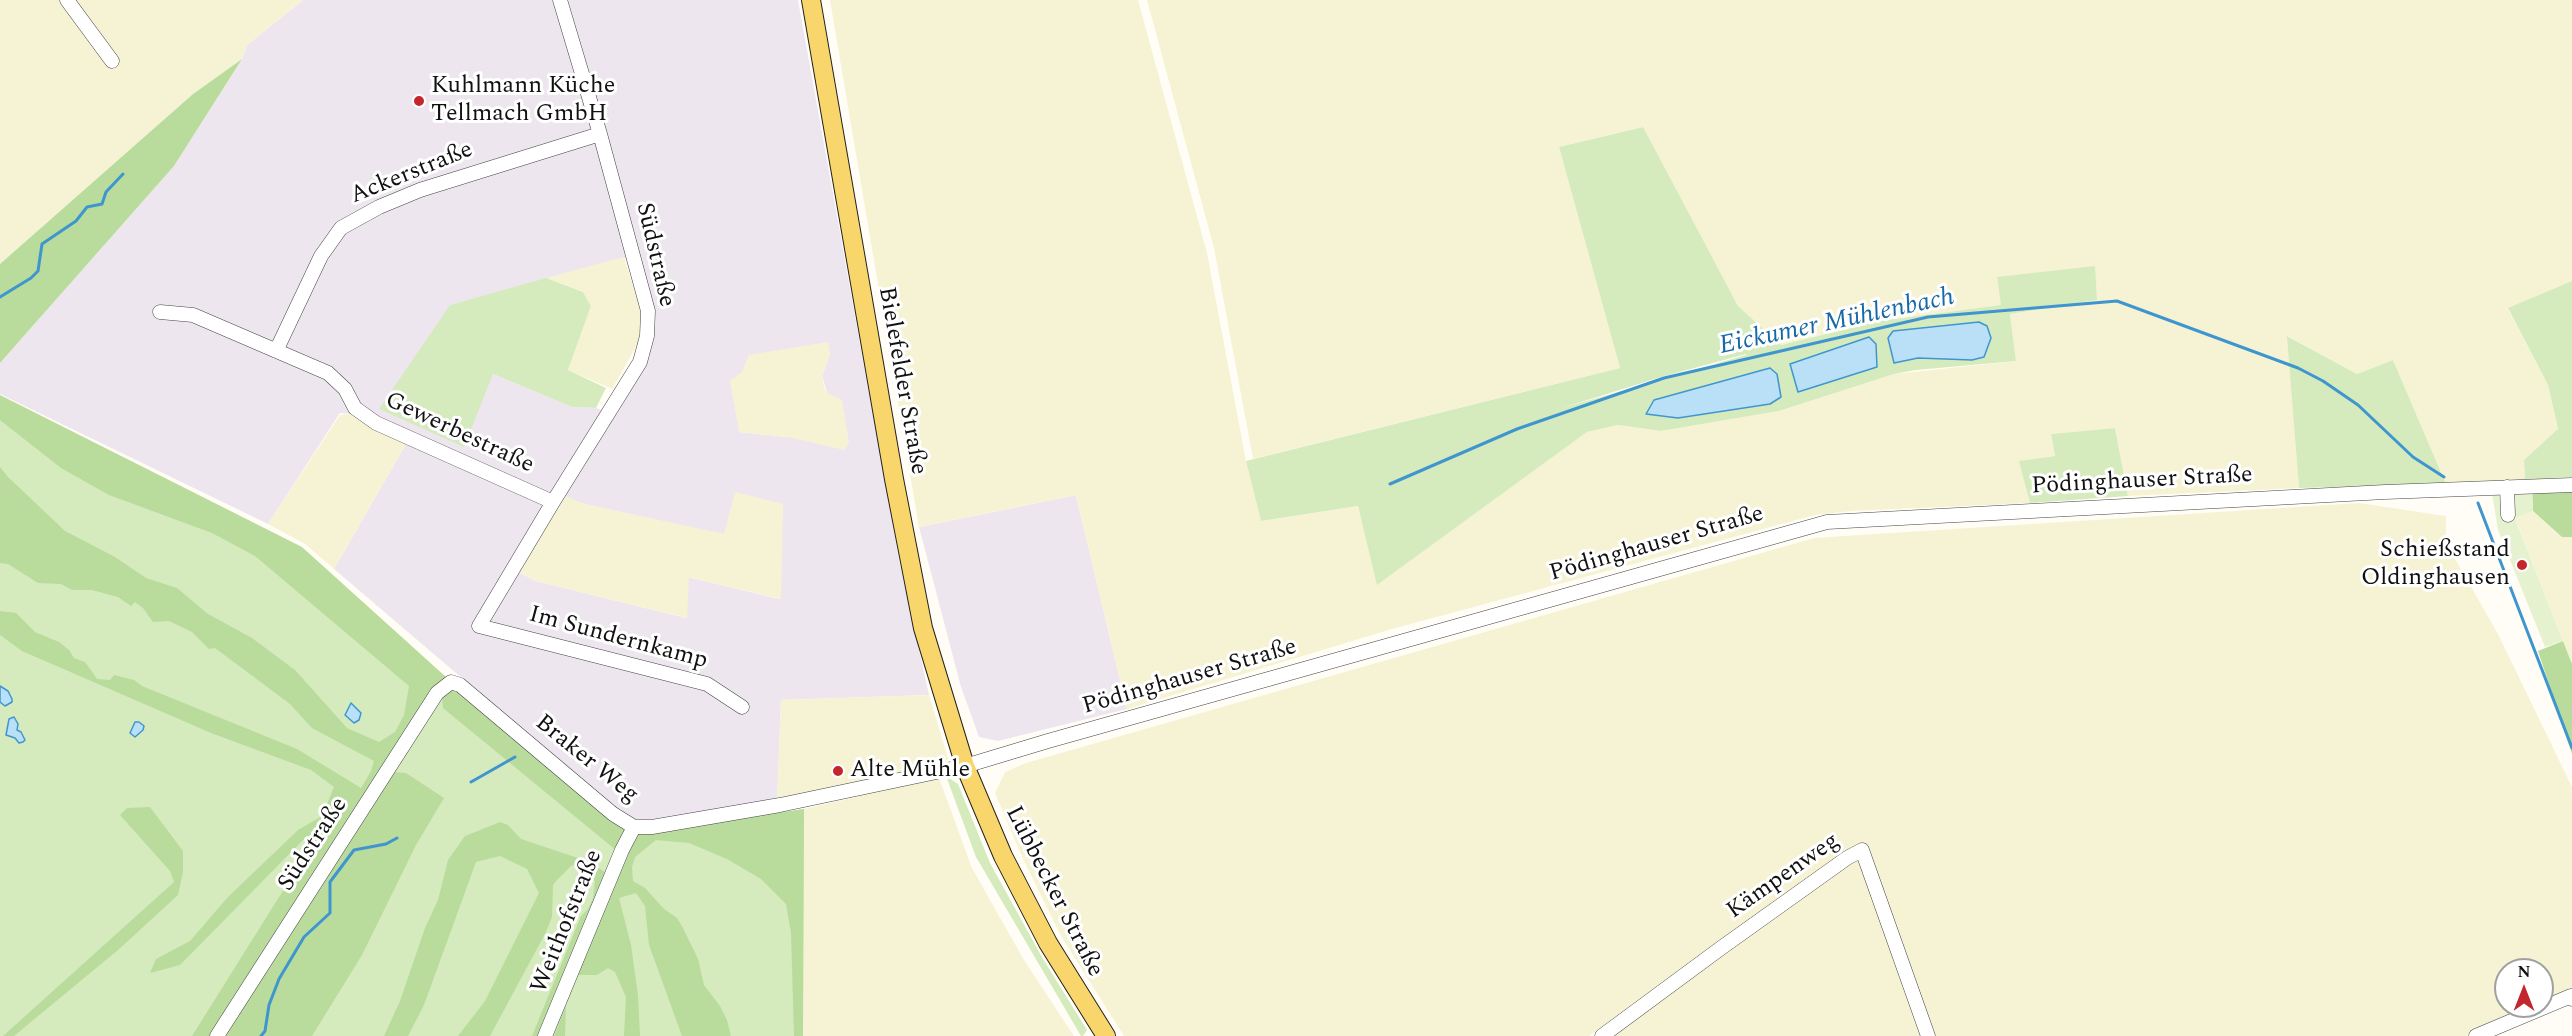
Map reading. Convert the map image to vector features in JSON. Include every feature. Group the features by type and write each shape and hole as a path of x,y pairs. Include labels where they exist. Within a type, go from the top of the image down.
{"main road":[{"name":"Bielefelder Straße","path":"811,0 923,628 965,766"},
{"name":"Lübbecker Straße","path":"965,766 1003,856 1043,934 1072,985 1106,1036"}],"street":[{"path":"68,0 112,61"},
{"name":"Südstraße","path":"479,626 640,362 647,336 648,311 600,134 560,0"},
{"name":"Ackerstraße","path":"276,351 321,256 340,228 380,207 420,190 600,134"},
{"name":"Gewerbestraße","path":"160,312 193,315 328,374 345,389 355,408 376,423 553,502"},
{"name":"Pödinghauser Straße","path":"780,805 965,766 1827,522 2204,501 2572,485"},
{"path":"2507,487 2508,515"},
{"name":"Im Sundernkamp","path":"479,626 707,684 742,707"},
{"name":"Südstraße","path":"217,1036 438,693 451,682"},
{"name":"Braker Weg","path":"451,682 460,685 613,814 634,827 663,826 780,805"},
{"name":"Weithofstraße","path":"545,1036 621,850 634,827"},
{"name":"Kämpenweg","path":"1602,1036 1740,934 1847,858 1862,850 1928,1036"},
{"path":"2476,1036 2571,998"}],"shaded area":[{"path":"0,0 303,0 247,45 242,59 193,94 0,264"},
{"path":"303,0 798,0 899,560 929,695 781,700 777,805 658,824 626,818 334,569 407,442 364,424 351,414 340,413 268,524 0,394 0,363 174,166 242,59 247,45","holes":["638,255 647,358 617,414 596,408 572,407 493,374 450,305","830,354 822,376 827,393 789,437 739,432","565,497 584,504 725,535 780,599 688,577 686,618 536,581 518,572"]},
{"path":"830,0 1138,0 1207,253 1246,461 1261,521 1358,506 1378,584 1587,432 1618,425 1661,431 1779,411 1894,374 2016,361 2010,314 2097,300 1997,277 2002,305 1880,321 1781,345 1738,306 1642,127 1559,147 1620,368 1253,459 1214,248 1147,0 2572,0 2572,281 2508,309 2548,385 2558,430 2524,460 2525,480 2446,484 2393,360 2357,374 2288,336 2299,488 2128,496 2115,428 2051,434 2055,456 2020,461 2030,503 1852,511 1815,515 1392,629 1127,709 1076,495 919,527"},
{"path":"624,257 642,316 642,336 612,389 568,370 591,306 583,292 546,278"},
{"path":"828,342 830,354 822,376 827,393 842,400 849,443 844,450 789,437 739,432 730,381 742,372 749,355"},
{"path":"351,414 364,424 407,442 334,569 305,544 268,524 340,415"},
{"path":"735,492 783,504 781,599 689,577 687,618 536,581 518,572 566,496 584,504 724,534"},
{"path":"1076,495 1127,709 998,741 979,737 961,687 919,527"},
{"path":"2359,503 2446,516 2446,543 2498,634 2572,787 2572,991 2554,999 2554,958 2494,958 2494,1018 2509,1018 2466,1036 1932,1036 1862,845 1589,1036 1124,1036 1061,936 1023,859 995,793 1005,772 1026,763 1814,538"},
{"path":"2533,511 2562,537 2572,537 2572,664 2515,517"},
{"path":"929,695 948,758 942,768 777,805 781,700"},
{"path":"939,778 972,868 1024,960 1074,1036 803,1036 804,809"},
{"path":"1859,856 1925,1036 1606,1036"}],"green space":[{"path":"242,59 174,166 0,363 0,264 193,94"},
{"path":"1643,127 1738,306 1781,345 1880,321 2001,305 1997,277 2095,266 2097,300 2010,314 2016,361 1894,374 1779,411 1661,431 1618,425 1587,432 1377,585 1358,506 1261,521 1246,461 1620,368 1559,147","holes":["1979,322 1972,360 1918,358 1894,363","1746,354 1559,409 1661,377","1770,368 1777,374 1678,418 1646,413 1654,400"]},
{"path":"546,278 583,292 591,306 568,370 606,388 596,408 572,407 493,374 464,447 379,409 450,305"},
{"path":"2572,281 2572,477 2525,480 2524,460 2558,429 2548,385 2508,308"},
{"path":"2287,336 2357,374 2393,360 2446,484 2299,488"},
{"path":"0,395 302,547 446,677 434,691 212,1036 192,1036 316,838 305,838 180,965 150,973 156,959 190,941 228,897 298,830 322,816 334,787 311,770 211,733 22,651 0,635 0,611 16,613 35,632 59,642 69,650 74,658 85,662 97,679 110,680 114,675 134,680 142,686 297,749 361,788 374,761 312,728 290,704 215,648 209,649 192,632 169,621 153,622 143,608 135,602 131,606 118,597 92,590 72,590 61,584 38,583 8,564 0,563 0,467 65,531 115,557 146,578 177,588 208,614 252,638 295,670 347,728 379,742 395,732 404,715 409,686 255,556 212,533 109,495 61,468 0,420"},
{"path":"0,406 292,558 460,688 611,817 661,830 804,809 803,1036 0,1036"},
{"path":"2115,428 2128,496 2030,503 2019,461 2055,456 2051,434"},
{"path":"2572,490 2572,537 2562,537 2533,511 2532,491"},
{"name":"Schießstand Oldinghausen","path":"2532,491 2533,511 2515,518 2563,641 2545,647 2498,530 2492,493"},
{"path":"2563,641 2572,664 2572,754 2538,651"},
{"path":"455,687 629,824 617,851 443,708 442,695"},
{"path":"392,772 406,773 444,798 416,845 362,955 312,1036 222,1036"},
{"path":"946,776 958,784 990,863 1043,959 1087,1030 1083,1036 976,857"},
{"path":"150,807 183,851 183,872 178,895 118,950 14,1036 3,1036 174,882 170,871 120,815 127,808"},
{"path":"804,809 803,1036 794,1036 791,933 786,904 761,879 727,859 689,843 656,840 635,857 632,867 633,881 645,888 664,909 677,918 698,959 704,985 720,1006 731,1036 682,1036 649,945 645,906 636,893 619,898 631,945 638,995 640,1036 624,1036 626,997 615,972 608,968 597,975 577,975 638,827 661,830"},
{"path":"500,822 508,825 521,839 587,861 610,875 542,1036 532,1036 581,916 588,909 593,898 595,881 572,865 557,880 553,885 552,917 546,932 490,1036 458,1036 485,1001 539,893 527,869 500,856 476,862 424,1005 408,1036 384,1036 400,1001 425,928 438,900 448,860 465,836"},
{"path":"566,1006 565,1036 554,1036"}],"water":[{"path":"1979,322 1987,326 1991,338 1984,357 1972,360 1918,358 1894,363 1888,338 1893,331"},
{"path":"1869,337 1876,344 1877,367 1798,392 1790,364"},
{"path":"1770,368 1777,374 1781,397 1770,404 1678,418 1646,414 1654,400"},
{"path":"0,686 8,691 12,699 12,702 5,706 0,702"},
{"path":"351,703 361,713 359,720 354,723 345,715"},
{"path":"14,717 18,724 17,730 21,732 25,740 23,742 19,743 15,738 6,735 9,719"},
{"path":"135,722 144,726 135,737 130,733"}],"waterway":[{"path":"0,297 31,278 38,271 42,244 76,221 87,207 102,204 106,192 123,174"},
{"name":"Eickumer Mühlenbach","path":"1390,484 1517,429 1664,378 1928,317 2117,301 2298,368 2323,381 2358,405 2413,457 2444,477"},
{"name":"Eickumer Mühlenbach","path":"2478,503 2572,748"},
{"path":"471,782 515,757"},
{"path":"261,1036 265,1031 269,1005 279,979 304,937 330,913 330,882 354,850 386,844 397,838"}],"place":[{"name":"Kuhlmann Küche Tellmach GmbH","path":"419,101"},
{"name":"Schießstand Oldinghausen","path":"2522,565"},
{"name":"Alte Mühle","path":"838,771"}]}
